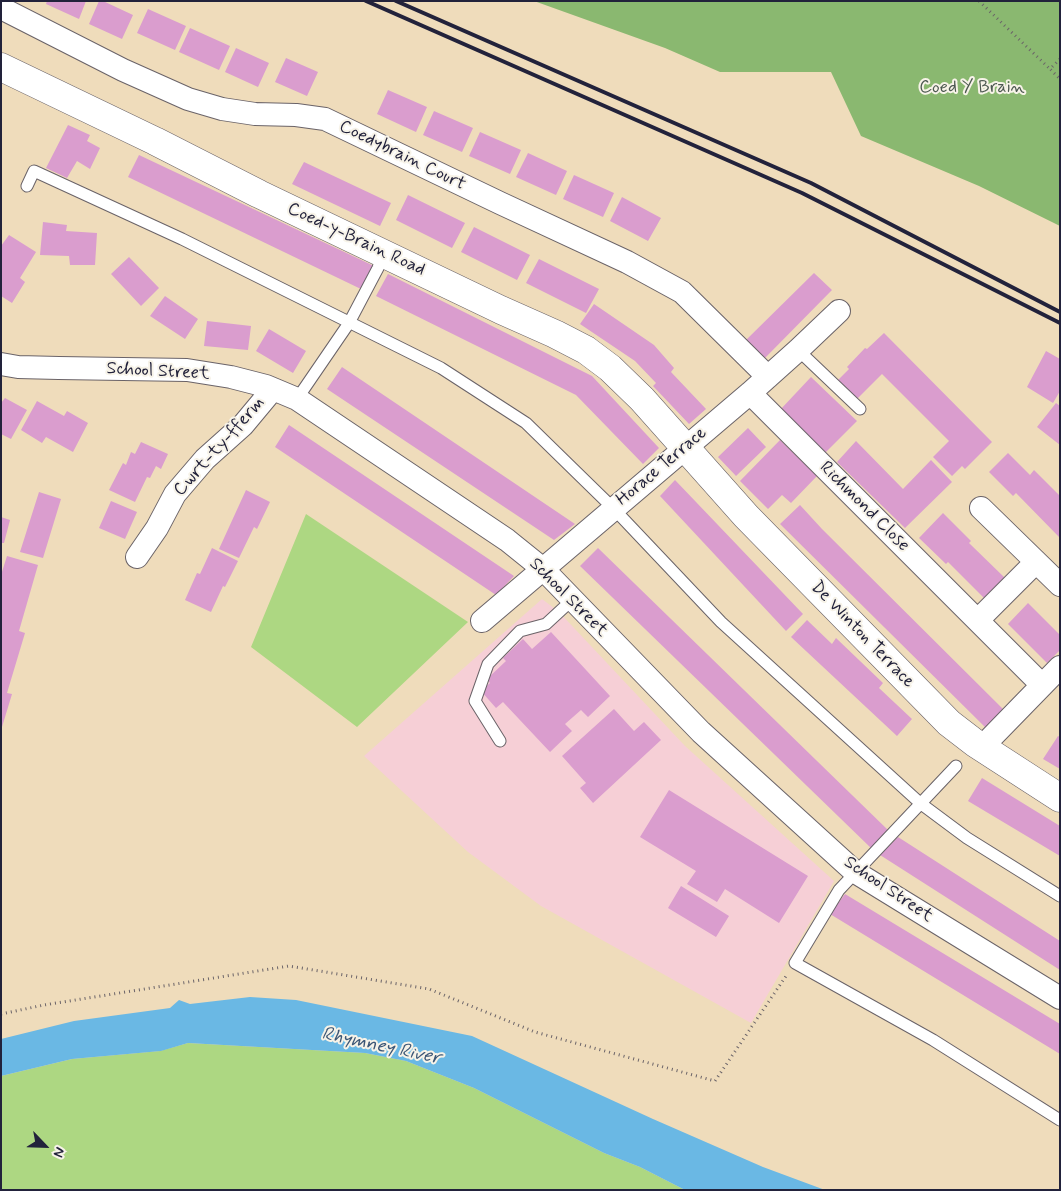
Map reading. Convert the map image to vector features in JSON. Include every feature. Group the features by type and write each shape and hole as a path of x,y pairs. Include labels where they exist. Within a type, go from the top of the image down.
{"street":[{"name":"Coedybrain Court","path":"1,8 123,70 188,99 230,110 255,114 296,115 326,119 627,262 682,292 768,378"},
{"name":"Coed-y-Brain Road","path":"1,67 155,141 259,194 586,350 610,368 642,399 685,448"},
{"name":"Horace Terrace","path":"482,621 768,378 839,311"},
{"name":"School Street","path":"1,364 18,367 187,370 231,377 273,389 297,399 507,540 543,569 701,732 855,872 1060,998"},
{"name":"Cwrt-ty-fferm","path":"137,557 175,494 205,459 242,425 273,389"},
{"name":"Richmond Close","path":"750,393 1042,685"},
{"name":"De Winton Terrace","path":"685,448 746,516 949,723 1060,798"},
{"path":"981,508 1060,585"},
{"path":"978,620 1036,562"},
{"path":"982,747 1060,667"}],"lane":[{"path":"27,186 34,171 182,239 441,368 526,423 613,508 721,622 920,803 968,838 1060,896"},
{"path":"297,399 349,323 378,268 384,252"},
{"path":"798,350 860,409"},
{"path":"500,741 475,700 488,664 520,631 546,624 572,600"},
{"path":"956,766 839,890 795,963 933,1040 1060,1120"}],"path":[{"path":"979,1 1060,79"},
{"path":"1050,69 1060,60"},
{"path":"1,1014 289,966 429,990 535,1032 715,1082 795,963"}],"shaded area":[{"path":"542,599 559,612 685,746 834,881 751,1023 541,906 468,852 364,756"}],"green space":[{"name":"Coed Y Brain","path":"534,1 1060,1 1060,226 979,186 861,136 831,72 720,72 665,48"},
{"path":"306,514 468,622 357,727 251,647"},
{"path":"188,1043 365,1053 406,1061 474,1088 604,1153 640,1167 685,1190 1,1190 1,1076 72,1059 160,1051"}],"water":[{"name":"Rhymney River","path":"250,997 296,1000 472,1036 763,1167 825,1190 685,1190 640,1167 604,1153 474,1088 406,1061 365,1053 188,1043 161,1051 72,1059 1,1076 1,1039 74,1021 170,1008 179,1000 190,1004"}],"building":[{"path":"47,1 86,1 79,19 46,4"},
{"path":"99,1 103,1 133,15 122,39 89,24"},
{"path":"148,9 186,26 175,50 137,33"},
{"path":"190,28 230,46 219,70 179,52"},
{"path":"236,48 269,63 258,87 225,72"},
{"path":"286,58 318,72 307,96 275,82"},
{"path":"388,90 427,107 416,132 377,114"},
{"path":"434,111 473,128 462,152 423,135"},
{"path":"68,125 90,135 87,141 100,148 90,169 77,161 67,178 46,168"},
{"path":"480,132 521,150 510,174 469,156"},
{"path":"528,153 567,171 556,195 516,177"},
{"path":"139,155 374,266 363,290 128,177"},
{"path":"304,162 391,203 380,226 292,184"},
{"path":"574,175 614,193 603,217 563,199"},
{"path":"408,195 465,223 452,248 396,220"},
{"path":"622,197 661,218 648,241 610,221"},
{"path":"43,222 67,225 66,231 97,233 95,265 70,265 69,256 40,255"},
{"path":"474,227 530,255 517,280 461,252"},
{"path":"9,235 36,252 20,278 25,282 12,303 1,296 1,246"},
{"path":"129,257 159,288 141,306 111,274"},
{"path":"539,259 599,289 586,313 526,283"},
{"path":"814,273 832,290 764,359 745,341"},
{"path":"388,274 592,376 659,448 643,464 576,395 376,296"},
{"path":"165,296 198,319 185,339 150,316"},
{"path":"594,304 654,345 674,368 671,372 706,409 689,424 653,386 656,383 635,361 580,324"},
{"path":"207,321 251,326 248,350 204,346"},
{"path":"269,329 306,351 293,373 256,351"},
{"path":"884,333 992,442 965,469 962,466 952,476 933,457 949,441 882,374 857,399 838,380 849,369 847,367 865,348 867,349"},
{"path":"1046,351 1060,359 1060,391 1053,403 1027,387"},
{"path":"342,367 575,524 554,540 327,389"},
{"path":"811,377 857,421 825,453 780,410"},
{"path":"5,398 27,410 11,439 1,434 1,403"},
{"path":"37,401 64,416 67,411 88,423 73,452 46,437 42,443 21,430"},
{"path":"1056,403 1060,406 1060,445 1037,427"},
{"path":"289,425 514,576 496,595 275,447"},
{"path":"748,428 766,447 736,476 718,457"},
{"path":"780,440 817,476 791,503 782,495 768,509 740,481"},
{"path":"856,441 903,489 931,460 952,482 905,528 837,462"},
{"path":"141,442 168,454 161,469 156,466 150,478 147,477 135,502 109,490 123,463 126,465 131,452 135,454"},
{"path":"1008,453 1030,475 1034,470 1060,496 1060,538 1016,493 1013,496 989,472"},
{"path":"675,480 803,614 786,631 660,496"},
{"path":"246,490 270,502 257,529 254,527 239,558 219,549"},
{"path":"39,492 61,499 43,558 20,552"},
{"path":"111,501 137,512 125,539 99,528"},
{"path":"800,505 1006,712 989,731 780,524"},
{"path":"943,513 971,541 969,543 1005,578 984,598 948,562 946,564 919,538"},
{"path":"1,517 10,520 4,543 1,543"},
{"path":"212,548 238,561 225,587 223,586 211,612 185,600 197,573 200,574"},
{"path":"598,548 889,831 872,849 580,566"},
{"path":"7,556 38,565 19,631 25,633 7,693 12,694 2,727 1,575"},
{"path":"1028,603 1060,635 1060,650 1047,663 1008,624"},
{"path":"807,620 832,644 836,638 883,683 879,688 912,719 897,736 791,637"},
{"path":"551,632 610,696 588,717 581,710 565,724 572,731 550,752 503,702 496,708 481,691 490,683 487,679 506,661 503,658 523,639 532,649"},
{"path":"614,709 634,731 644,722 661,740 593,803 580,788 586,783 562,756"},
{"path":"1058,736 1060,737 1060,769 1043,759"},
{"path":"982,778 1060,826 1060,856 968,801"},
{"path":"669,790 808,876 779,923 725,889 717,902 687,884 696,871 640,837"},
{"path":"898,837 1060,941 1060,970 880,855"},
{"path":"681,886 729,916 716,937 668,908"},
{"path":"845,894 1060,1024 1060,1054 830,914"}],"railway":[{"path":"366,1 802,193 1060,323"},
{"path":"396,1 811,183 1060,312"}]}
